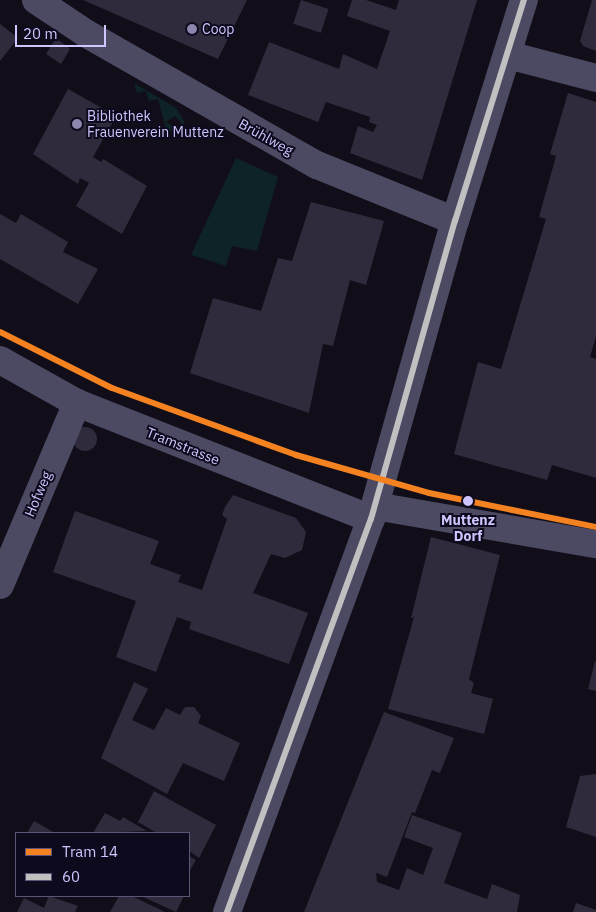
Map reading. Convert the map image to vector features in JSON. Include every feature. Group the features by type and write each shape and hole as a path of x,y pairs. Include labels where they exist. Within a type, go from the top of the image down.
{"street":[{"name":"Brühlweg","path":"36,0 87,34 317,165 455,221"},
{"path":"228,912 373,512 455,221 524,0"},
{"path":"508,55 596,78"},
{"name":"Tramstrasse","path":"0,360 77,403 373,512 596,544"},
{"name":"Hofweg","path":"0,585 77,403"}],"green space":[{"path":"134,83 176,108 184,121 184,132 178,134 181,122 175,116 166,122 173,126 171,132 166,129 158,99 149,101 146,91 137,93"},
{"path":"236,158 278,177 257,251 232,246 226,266 191,255"}],"building":[{"name":"Coop","path":"83,0 247,0 218,59"},
{"path":"301,0 329,9 321,33 293,24"},
{"path":"352,0 366,0 396,10 399,0 477,0 422,180 350,153 358,126 373,132 377,125 369,122 370,117 326,102 318,122 248,95 269,42 339,69 343,54 377,69 390,31 347,16"},
{"path":"592,0 596,0 596,51 583,46 580,41"},
{"path":"0,24 18,38 0,61"},
{"path":"56,38 70,49 61,64 46,54"},
{"path":"68,89 116,116 93,157 101,162 103,159 147,186 122,234 76,206 89,183 80,178 78,184 33,154"},
{"path":"568,93 596,102 596,336 590,357 596,359 596,478 552,465 547,480 454,454 478,362 501,369 546,219 539,217 556,156 550,154"},
{"path":"311,202 384,221 366,285 350,280 333,346 323,344 309,413 190,373 213,298 261,311 278,258 292,261"},
{"path":"0,214 16,223 21,214 68,242 63,252 98,269 78,304 0,259"},
{"path":"85,427 90,428 96,434 96,444 90,450 85,451 80,450 74,444 73,439 74,434 80,428"},
{"path":"233,495 296,518 306,532 302,550 285,558 271,554 253,593 308,613 289,664 189,629 191,622 177,617 156,672 116,657 136,601 53,572 75,511 159,541 150,564 181,575 178,582 202,590 227,519 222,515"},
{"path":"431,537 500,555 469,679 474,683 471,693 493,699 484,734 388,709 414,617 411,618"},
{"path":"596,661 596,691 588,689"},
{"path":"134,682 148,689 132,720 154,730 166,708 180,715 185,707 194,707 201,716 198,723 240,743 224,781 183,763 167,794 101,758"},
{"path":"384,712 454,738 440,773 432,770 415,813 412,812 387,877 376,873 377,882 399,890 407,868 423,875 433,848 404,837 412,815 462,833 444,883 487,899 492,884 520,895 517,912 304,912"},
{"path":"596,774 596,837 566,827 580,776"},
{"path":"154,791 216,825 199,858 190,852 190,832 155,832 138,822"},
{"path":"105,813 120,821 123,817 147,831 120,832 94,832"},
{"path":"34,821 53,832 28,832"},
{"path":"190,857 196,860 190,870"},
{"path":"49,897 78,906 75,912 17,912 24,898 44,908"},
{"path":"118,897 134,897 165,912 110,912"},
{"path":"143,897 184,897 176,912"},
{"path":"576,903 596,910 596,912 573,912"}],"tram line":[{"name":"14","path":"0,332 112,388 296,455 429,493 596,527"}],"transit line":[{"name":"60","path":"227,912 371,519 455,221 524,0"}],"place":[{"name":"Coop","path":"192,29"},
{"name":"Bibliothek Frauenverein Muttenz","path":"77,124"},
{"name":"Muttenz Dorf","path":"468,501"}]}
